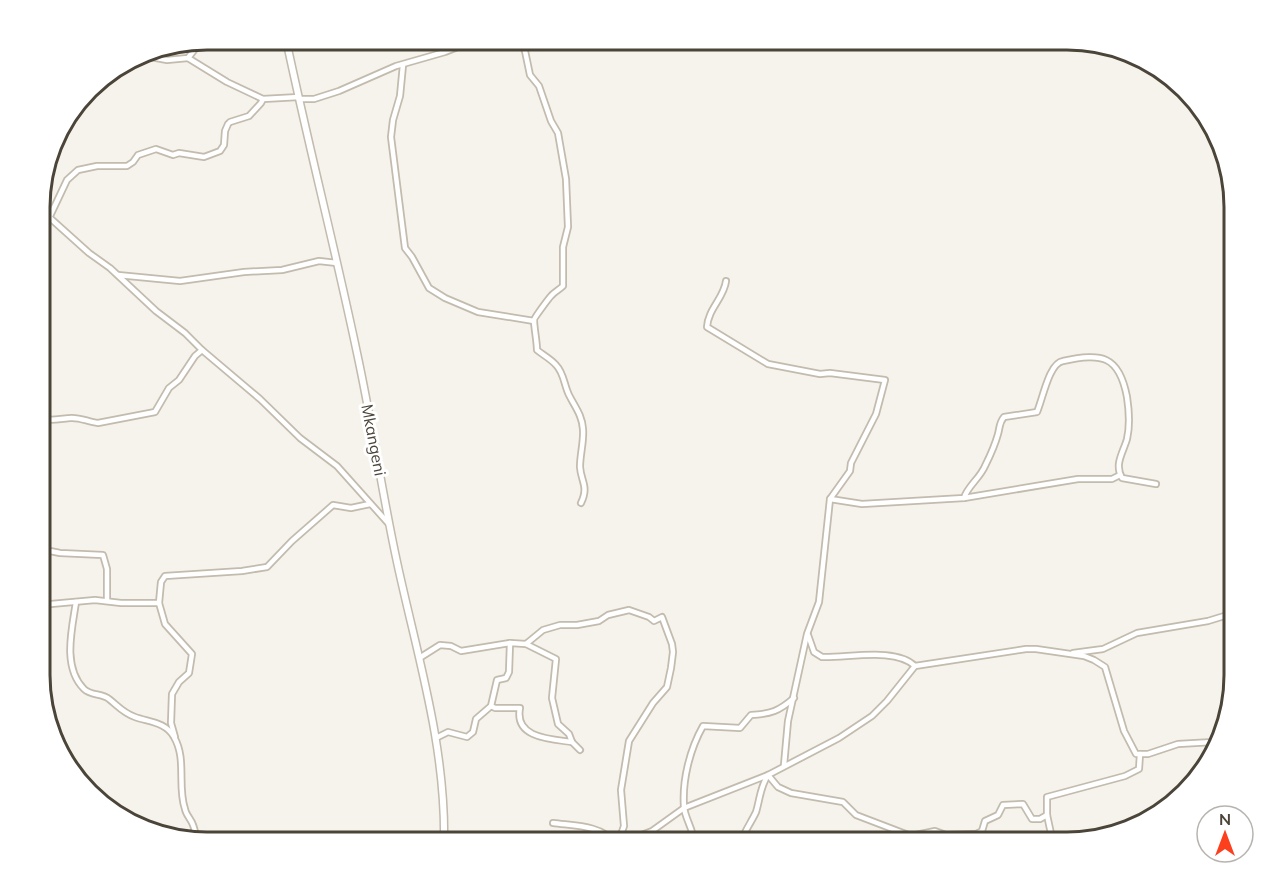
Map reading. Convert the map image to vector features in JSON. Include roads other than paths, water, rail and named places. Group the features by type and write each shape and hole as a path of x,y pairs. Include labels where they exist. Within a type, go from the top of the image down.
{"street":[{"name":"Mkangeni","path":"288,50 337,262 390,525 421,657 436,738 442,785 444,832"},
{"path":"156,58 167,60 188,58 226,82 262,99 314,99 339,91 396,66 446,50"},
{"path":"524,50 530,75 539,86 551,121 558,133 566,179 568,209 567,235 563,247 563,286 550,296 534,321 537,350 556,365 582,421 580,470 585,484 584,496 580,503"},
{"path":"188,58 194,51"},
{"path":"403,65 400,96 391,137 405,248 429,288 444,298 478,312 534,321"},
{"path":"262,99 249,116 228,124 224,146 220,151 204,157 178,153 173,155 156,149 138,155 134,162 127,166 97,166 78,170 67,180 50,216 89,253 118,275 156,311 186,333 202,350 261,399 294,433 338,466 390,525"},
{"path":"118,275 180,281 282,270 319,261 337,262"},
{"path":"726,281 725,291 707,319 707,327 724,338 768,364 820,374 830,373 885,380 876,414 851,463 850,471 830,499 819,602 807,634 788,721 784,765"},
{"path":"50,420 70,418 98,423 155,412 169,388 179,380 202,350"},
{"path":"964,498 985,467 1004,417 1037,412 1049,381 1050,370 1058,361 1078,357 1101,358 1119,369 1122,375 1129,423 1118,467 1120,475 1122,478 1133,481 1156,484"},
{"path":"830,499 862,504 964,498 1078,479 1112,479 1120,475"},
{"path":"195,832 185,810 181,789 181,761 171,723 172,694 179,682 189,673 192,654 165,624 159,603 161,582 165,576 263,568 270,565 292,541 333,505 351,508 370,504"},
{"path":"50,551 103,555 107,600"},
{"path":"50,604 107,600 122,603 159,603"},
{"path":"76,602 69,643 70,657 85,690 110,699 116,707 127,714 154,721 168,729 175,737"},
{"path":"526,644 543,630 552,627 599,621 608,615 629,610 654,621 662,617 673,652 667,687 652,703 629,741 621,790 624,826 622,832"},
{"path":"1067,654 1103,649 1137,633 1223,616"},
{"path":"807,634 814,652 822,657 897,657 910,661 915,666"},
{"path":"436,738 448,732 467,736 473,732 476,719 491,706 497,680 506,678 509,672 510,643"},
{"path":"421,657 440,645 451,646 461,651 510,643 526,644 556,659 552,698 558,724 569,734 572,742 580,750"},
{"path":"649,832 684,808 768,775 839,738 872,716 888,701 915,666 1026,649 1094,660 1106,668 1124,731 1136,754 1148,754 1178,744 1209,742"},
{"path":"691,832 684,808 686,776 694,741 703,726 740,728 751,715 766,714 782,709 794,698"},
{"path":"491,706 520,708 518,718 520,724 538,738 572,742"},
{"path":"1051,832 1047,815 1047,797 1132,773 1139,769 1140,754"},
{"path":"768,775 778,787 791,793 843,802 856,815 901,832"},
{"path":"747,832 757,809 761,785 768,775"},
{"path":"980,832 987,819 998,815 1003,805 1023,804 1032,819 1040,819 1047,815"},
{"path":"553,823 594,828 603,832"}]}
